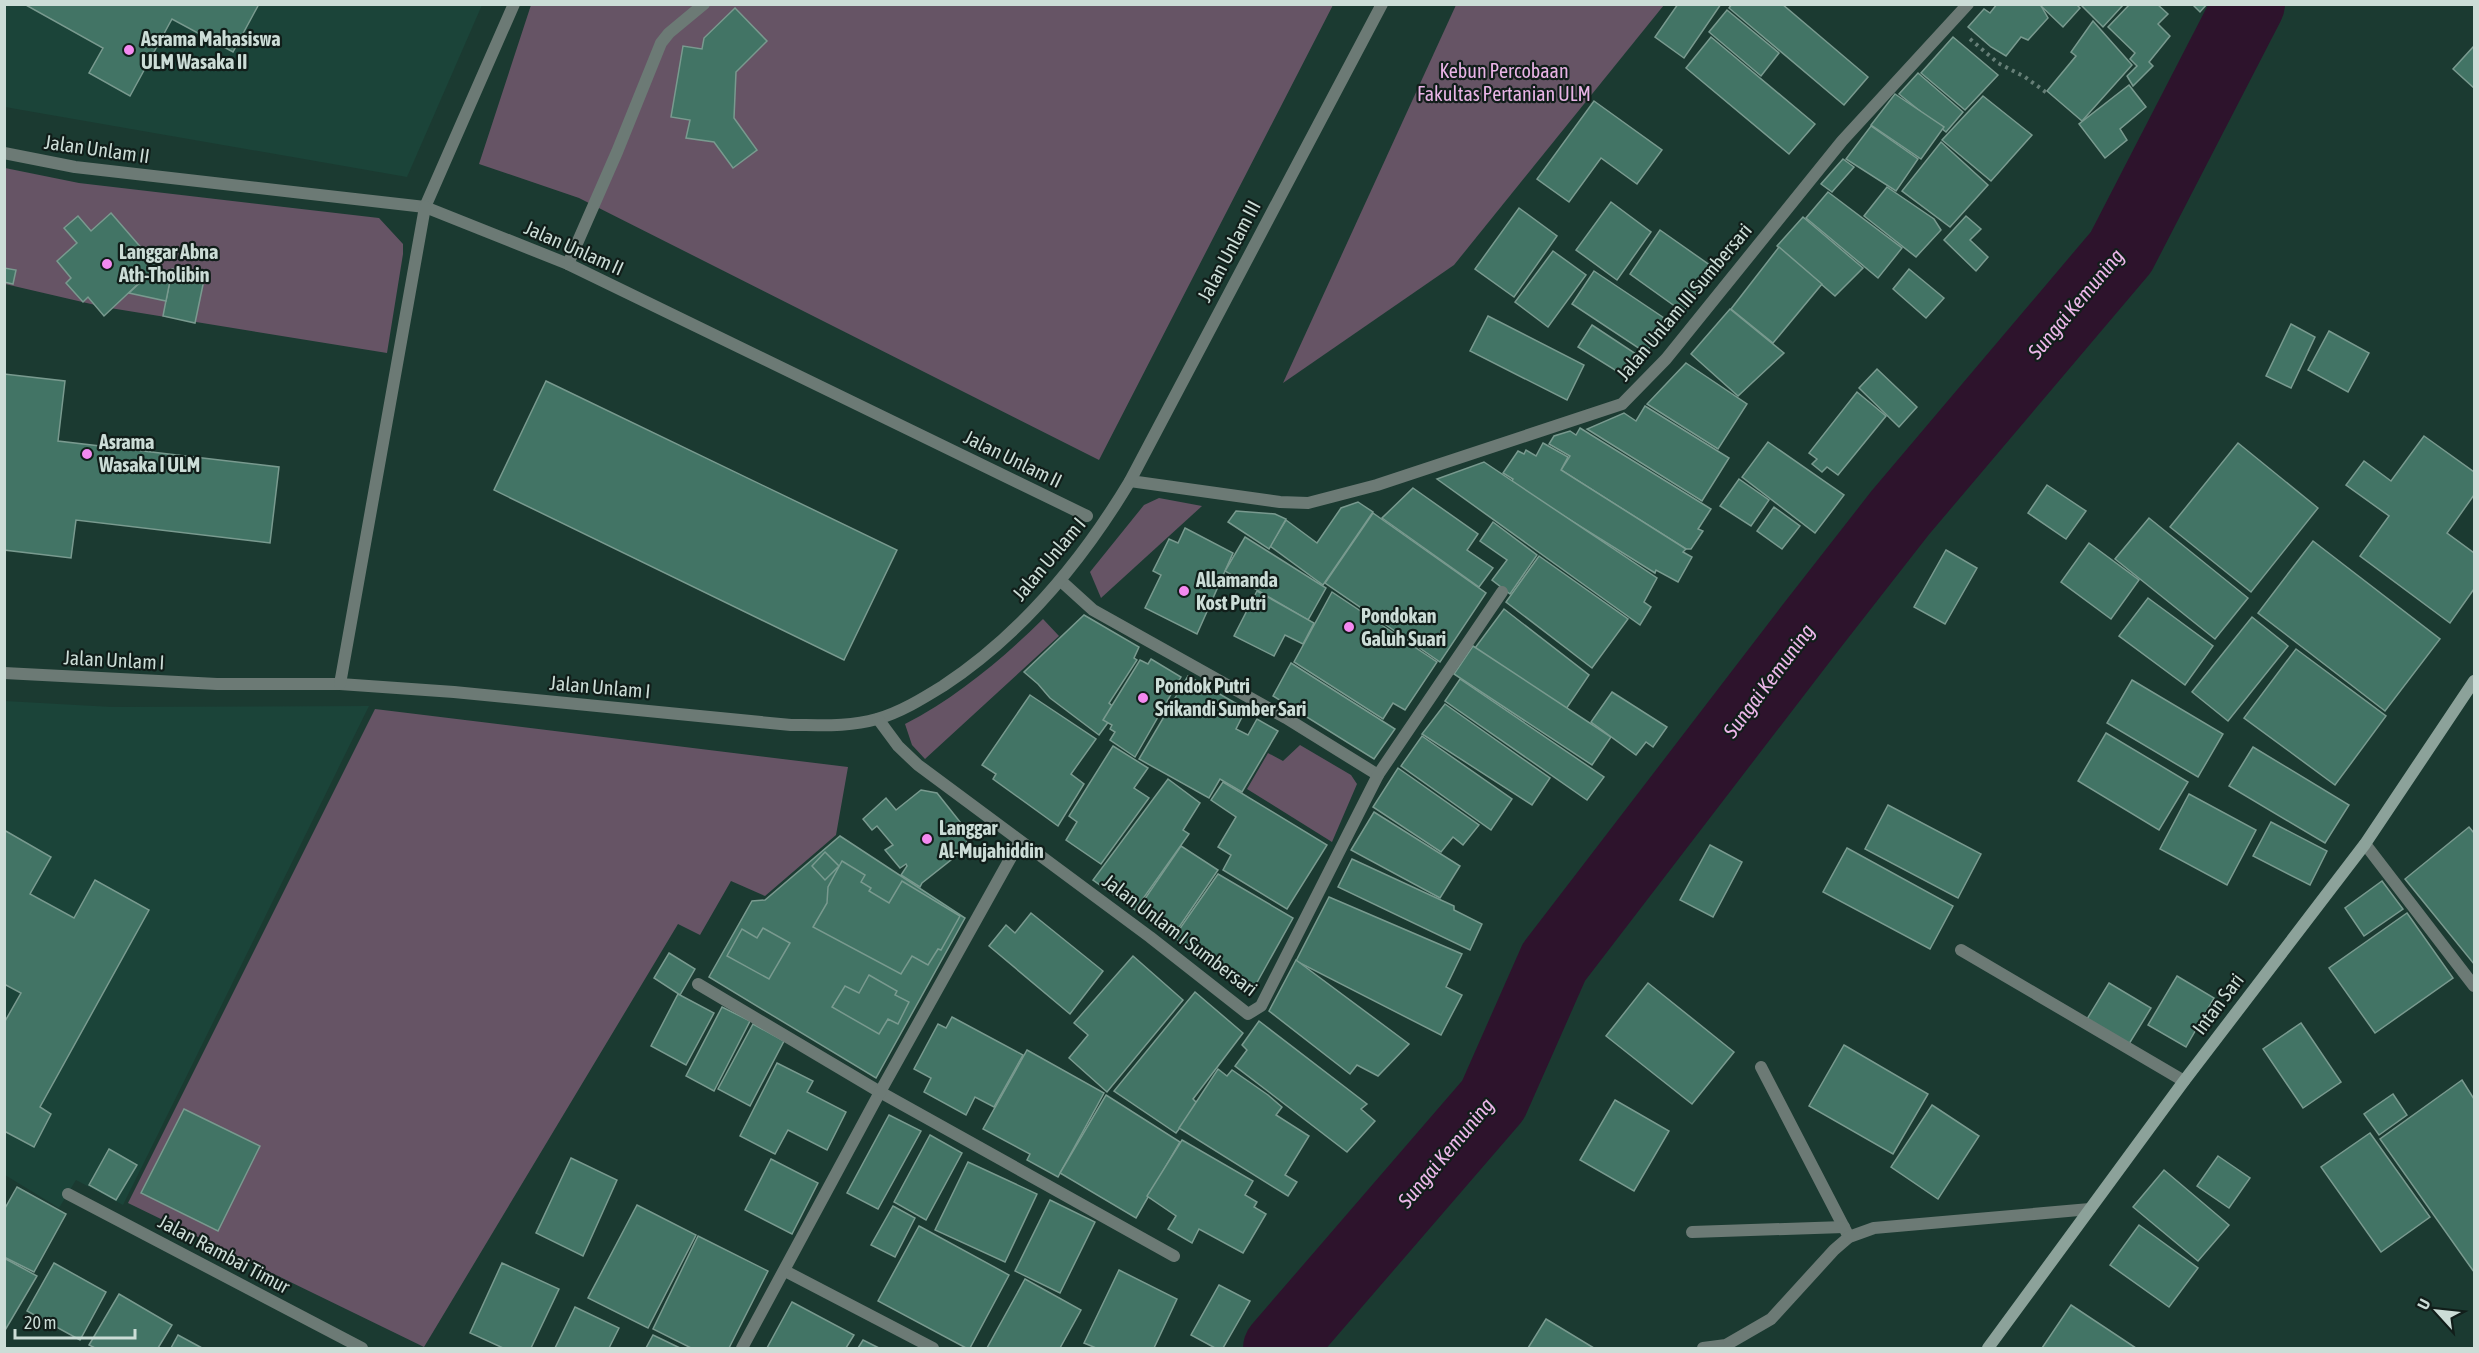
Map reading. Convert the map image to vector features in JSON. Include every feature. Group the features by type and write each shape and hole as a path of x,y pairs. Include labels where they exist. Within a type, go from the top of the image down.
{"street":[{"path":"340,684 425,207 514,4"},
{"path":"568,264 661,43 669,33 704,4"},
{"name":"Jalan Unlam III","path":"1109,515 1130,481 1382,4"},
{"name":"Jalan Unlam III Sumbersari","path":"1130,481 1280,502 1308,503 1377,485 1622,404 1666,359 1842,141 1968,4"},
{"name":"Jalan Unlam II","path":"4,153 75,167 425,207 568,264 1087,516"},
{"name":"Jalan Unlam I","path":"4,673 217,684 340,684 454,692 791,725 839,726 878,719 921,700 977,661 1019,625 1061,581 1091,543 1109,515"},
{"path":"1061,581 1093,610 1286,718 1378,775"},
{"name":"Jalan Unlam I Sumbersari","path":"878,719 898,746 918,765 1150,937 1248,1014 1261,1006 1378,775 1502,592"},
{"name":"Intan Sari","path":"1988,1348 2184,1081 2365,844 2475,681"},
{"path":"742,1348 880,1092 1020,841"},
{"path":"2365,844 2475,986"},
{"path":"1961,950 2184,1081"},
{"path":"698,984 880,1092 1174,1256"},
{"path":"1761,1067 1846,1232"},
{"name":"Jalan Rambai Timur","path":"68,1194 362,1348"},
{"path":"1692,1232 1846,1232 1874,1227 2090,1209"},
{"path":"1703,1348 1726,1345 1771,1319 1834,1250 1846,1232"},
{"path":"785,1271 933,1348"}],"path":[{"path":"1952,23 1998,63 2025,77 2047,93"}],"shaded area":[{"path":"5,5 482,5 407,177 5,107"},
{"path":"5,701 112,707 369,706 123,1205 76,1180 59,1208 5,1175"}],"green space":[{"path":"531,5 1333,5 1099,460 579,198 479,164"},
{"name":"Kebun Percobaan Fakultas Pertanian ULM","path":"1456,5 1664,5 1454,265 1283,383"},
{"path":"5,168 79,183 379,218 403,244 387,353 104,307 5,284"},
{"path":"1159,498 1202,506 1101,598 1090,572 1144,505"},
{"path":"1043,619 1059,636 925,759 912,745 905,724 943,702 978,677"},
{"path":"375,709 848,767 836,835 765,896 731,881 700,935 678,924 424,1347 128,1203"},
{"path":"1300,745 1351,775 1357,784 1332,842 1247,789 1268,753 1283,761"}],"building":[{"name":"Asrama Mahasiswa ULM Wasaka II","path":"24,4 259,4 233,52 172,19 130,96 89,73 103,48"},
{"path":"1678,4 1721,4 1684,58 1655,37"},
{"path":"1732,4 1782,4 1868,77 1844,105 1729,8"},
{"path":"1997,4 2040,4 2048,18 2028,40 2021,37 2006,56 1991,47 1968,27 1984,9 1990,13"},
{"path":"2039,4 2076,4 2080,8 2063,27"},
{"path":"2080,4 2124,4 2103,27"},
{"path":"2130,4 2157,4 2168,14 2158,24 2170,36 2149,62 2153,66 2133,86 2127,76 2137,66 2130,59 2135,53 2108,27"},
{"path":"2192,4 2207,4 2200,12"},
{"path":"735,8 767,41 736,72 734,118 757,150 733,168 714,142 686,138 690,120 671,117 683,46 702,49 704,38"},
{"path":"1727,10 1779,53 1761,76 1709,32"},
{"path":"2093,21 2132,65 2082,121 2047,91 2076,56 2071,52"},
{"path":"1711,37 1815,124 1789,154 1686,68"},
{"path":"1953,37 1998,75 1965,110 1921,73"},
{"path":"2474,46 2474,88 2453,69"},
{"path":"1918,73 1963,112 1946,132 1899,94"},
{"path":"2129,85 2146,107 2120,129 2127,140 2105,158 2079,124"},
{"path":"1895,94 1944,127 1921,159 1871,125"},
{"path":"1983,96 2032,135 1991,181 1942,140"},
{"path":"1594,101 1662,150 1637,184 1601,158 1569,202 1537,179"},
{"path":"1871,126 1918,159 1896,191 1846,159"},
{"path":"1941,142 1988,185 1950,227 1902,191"},
{"path":"1843,159 1854,167 1832,192 1821,184"},
{"path":"1887,187 1934,219 1941,230 1916,257 1864,216"},
{"path":"1828,192 1902,248 1878,278 1806,218"},
{"path":"1611,202 1651,232 1617,280 1576,250"},
{"path":"1519,208 1557,236 1514,297 1475,269"},
{"name":"Langgar Abna Ath-Tholibin","path":"111,213 157,266 104,316 88,297 83,302 66,283 71,278 57,261 77,243 64,228 78,216 91,231"},
{"path":"1966,216 1981,229 1970,240 1988,257 1976,271 1944,240"},
{"path":"1803,217 1863,268 1835,296 1777,246"},
{"path":"1660,230 1714,268 1683,312 1630,274"},
{"path":"1779,247 1822,284 1773,343 1731,309"},
{"path":"1553,251 1586,275 1548,327 1515,302"},
{"path":"4,268 16,270 13,284 4,282"},
{"path":"172,269 205,275 195,323 163,316"},
{"path":"1909,269 1944,298 1926,318 1893,289"},
{"path":"1594,271 1667,320 1646,353 1572,304"},
{"path":"146,277 170,281 166,301 129,293"},
{"path":"1730,309 1784,353 1738,396 1691,354"},
{"path":"1488,316 1584,365 1567,400 1470,351"},
{"path":"2291,324 2315,337 2291,388 2266,376"},
{"path":"1592,325 1636,354 1623,375 1578,347"},
{"path":"2329,331 2369,353 2348,392 2308,370"},
{"path":"1686,363 1747,404 1718,449 1647,404"},
{"path":"1877,369 1917,407 1899,427 1859,388"},
{"name":"Asrama Wasaka I ULM","path":"4,374 65,381 58,441 279,467 270,543 76,520 71,558 4,550"},
{"path":"546,381 897,550 844,660 494,490"},
{"path":"1857,392 1886,416 1838,475 1827,467 1822,472 1812,464 1817,459 1809,453"},
{"path":"1645,406 1729,458 1702,501 1587,429 1624,413 1636,421"},
{"path":"1580,428 1711,509 1698,529 1703,531 1691,549 1686,549 1561,470 1570,456 1549,444 1554,436 1570,431 1576,435"},
{"path":"2424,436 2474,472 2474,495 2447,533 2474,553 2474,589 2450,623 2360,556 2389,516 2346,485 2364,461 2391,481"},
{"path":"1768,442 1844,495 1815,533 1742,477"},
{"path":"1543,443 1568,457 1561,470 1686,549 1683,552 1692,557 1678,582 1656,570 1655,573 1511,483 1513,479 1503,473 1518,451 1524,454 1526,450 1536,456"},
{"path":"2238,443 2318,508 2251,592 2170,527"},
{"path":"1484,462 1657,578 1644,602 1651,607 1640,625 1437,479"},
{"path":"1739,479 1769,500 1751,526 1720,506"},
{"path":"2047,485 2086,511 2066,539 2028,513"},
{"path":"1413,488 1478,534 1467,550 1493,568 1479,587 1382,518"},
{"path":"1358,502 1373,512 1323,585 1270,546 1286,520 1317,543 1341,508"},
{"path":"1774,507 1800,526 1782,549 1757,531"},
{"path":"1236,511 1275,514 1286,519 1269,549 1228,522"},
{"path":"1373,513 1486,593 1440,662 1325,583"},
{"path":"2149,518 2248,598 2215,639 2115,559"},
{"path":"1493,522 1537,555 1510,594 1492,580 1507,560 1480,541"},
{"name":"Allamanda Kost Putri","path":"1185,528 1233,553 1197,634 1145,608 1161,575 1153,571 1169,539 1178,543"},
{"path":"1245,537 1326,588 1308,620 1225,571"},
{"path":"2313,541 2440,639 2385,711 2258,613"},
{"path":"2089,543 2139,580 2111,619 2061,582"},
{"path":"1946,550 1977,568 1945,624 1914,607"},
{"path":"1539,556 1628,619 1592,668 1506,602"},
{"path":"1257,591 1314,623 1303,644 1285,635 1274,656 1234,636"},
{"name":"Pondokan Galuh Suari","path":"1332,592 1437,662 1405,710 1393,703 1383,719 1294,662"},
{"path":"2148,598 2213,646 2185,685 2119,636"},
{"path":"1504,609 1589,675 1562,715 1475,648"},
{"path":"1084,615 1139,647 1134,658 1137,660 1109,703 1117,710 1099,735 1050,698 1024,672"},
{"path":"2252,617 2288,646 2228,721 2192,692"},
{"path":"1473,646 1611,737 1592,765 1454,674"},
{"path":"2296,649 2386,716 2335,785 2244,718"},
{"name":"Pondok Putri Srikandi Sumber Sari","path":"1151,659 1181,677 1135,757 1110,740 1115,732 1110,729 1112,725 1103,720 1140,660 1148,664"},
{"path":"1291,663 1395,729 1374,759 1273,696"},
{"path":"1188,676 1246,709 1236,729 1248,735 1257,719 1278,731 1242,792 1220,779 1209,798 1139,759"},
{"path":"1460,679 1604,777 1587,800 1445,701"},
{"path":"2132,680 2223,734 2198,777 2107,723"},
{"path":"1612,692 1667,727 1653,747 1646,742 1636,755 1591,722"},
{"path":"1030,695 1096,739 1071,774 1084,784 1058,826 993,779 996,774 982,765"},
{"path":"1445,704 1550,778 1532,805 1422,734"},
{"path":"2106,733 2188,782 2159,830 2078,781"},
{"path":"1422,736 1512,799 1491,830 1401,766"},
{"path":"1113,746 1148,768 1134,788 1149,798 1101,864 1066,840 1077,822 1069,816"},
{"path":"2253,747 2349,805 2325,843 2229,786"},
{"path":"1398,768 1479,825 1463,845 1453,837 1441,852 1373,807"},
{"path":"1168,779 1200,803 1183,830 1189,834 1135,910 1093,880"},
{"path":"1223,782 1327,845 1287,909 1223,870 1231,855 1218,847 1236,817 1211,800"},
{"name":"Langgar Al-Mujahiddin","path":"921,790 937,793 968,832 966,848 920,887 901,875 906,864 900,868 885,850 893,845 877,826 872,830 863,819 886,798 896,810"},
{"path":"2189,794 2256,830 2227,885 2160,849"},
{"path":"1888,805 1981,854 1958,898 1865,849"},
{"path":"1374,812 1460,866 1440,898 1351,850"},
{"path":"2271,822 2327,851 2310,885 2253,856"},
{"path":"2469,827 2474,833 2474,964 2405,879"},
{"path":"4,830 51,857 30,894 74,918 95,880 149,910 40,1107 51,1114 34,1147 4,1131 4,1023 21,993 4,984"},
{"path":"840,836 965,918 876,1078 709,977 752,901 765,900"},
{"path":"1710,845 1742,862 1713,917 1680,900"},
{"path":"1181,846 1218,870 1173,936 1148,919 1152,914 1140,906"},
{"path":"1847,848 1953,906 1930,949 1823,892"},
{"path":"825,852 839,866 825,880 812,866"},
{"path":"1352,859 1454,906 1454,910 1482,924 1470,950 1338,887"},
{"path":"842,861 865,875 861,882 871,888 869,891 889,903 902,881 960,916 941,950 938,949 928,965 912,956 901,974 813,927 827,903 828,887"},
{"path":"1218,874 1293,918 1255,986 1216,963 1213,968 1174,937"},
{"path":"2382,881 2403,909 2364,936 2345,908"},
{"path":"1329,897 1462,954 1446,987 1462,995 1441,1035 1296,961"},
{"path":"1031,913 1103,971 1070,1014 989,946 1006,925 1015,933"},
{"path":"2407,913 2453,978 2375,1033 2329,968"},
{"path":"763,928 790,943 769,979 727,956 742,929 757,938"},
{"path":"669,953 695,969 680,995 654,978"},
{"path":"1133,956 1183,1000 1107,1092 1069,1058 1088,1035 1074,1023"},
{"path":"1296,960 1409,1044 1378,1076 1357,1065 1350,1074 1269,1011"},
{"path":"869,975 897,991 895,995 909,1002 898,1024 888,1019 879,1034 832,1007 845,986 859,993"},
{"path":"2177,976 2214,998 2186,1047 2148,1025"},
{"path":"1648,983 1734,1052 1692,1104 1606,1036"},
{"path":"2109,983 2151,1008 2129,1044 2087,1019"},
{"path":"1195,992 1243,1033 1193,1099 1198,1104 1176,1133 1114,1091"},
{"path":"678,994 714,1013 686,1065 651,1046"},
{"path":"722,1007 750,1021 714,1091 686,1076"},
{"path":"952,1017 1023,1055 994,1107 975,1097 966,1115 924,1092 931,1078 914,1069 938,1024 946,1028"},
{"path":"1259,1021 1367,1104 1361,1109 1375,1121 1347,1152 1235,1066 1247,1050 1242,1045"},
{"path":"2301,1023 2341,1082 2303,1108 2263,1049"},
{"path":"753,1024 784,1041 750,1106 718,1089"},
{"path":"1844,1045 1928,1094 1893,1154 1809,1106"},
{"path":"1027,1050 1104,1093 1058,1177 1027,1160 1030,1154 983,1129"},
{"path":"777,1063 813,1081 807,1092 846,1112 827,1150 788,1130 775,1154 740,1136"},
{"path":"1218,1069 1227,1076 1232,1070 1268,1095 1282,1107 1276,1115 1309,1136 1285,1175 1297,1182 1288,1196 1179,1128"},
{"path":"2462,1080 2474,1099 2474,1272 2380,1139"},
{"path":"2393,1094 2407,1115 2379,1135 2364,1114"},
{"path":"1106,1095 1180,1142 1136,1218 1060,1173"},
{"path":"1615,1100 1669,1131 1634,1191 1580,1160"},
{"path":"1932,1105 1979,1136 1938,1199 1891,1167"},
{"path":"184,1109 260,1146 218,1231 141,1193"},
{"path":"889,1115 921,1131 878,1209 847,1193"},
{"path":"2370,1133 2430,1217 2381,1252 2321,1167"},
{"path":"930,1135 962,1153 926,1220 894,1202"},
{"path":"1182,1140 1253,1181 1245,1195 1257,1202 1254,1207 1266,1214 1243,1253 1199,1229 1192,1243 1168,1229 1176,1216 1147,1196"},
{"path":"109,1149 137,1165 116,1200 89,1185"},
{"path":"2218,1156 2250,1178 2229,1208 2197,1186"},
{"path":"571,1158 617,1180 583,1256 536,1233"},
{"path":"771,1159 818,1183 792,1234 745,1210"},
{"path":"968,1162 1037,1194 1005,1262 935,1230"},
{"path":"2164,1170 2229,1225 2198,1261 2133,1207"},
{"path":"17,1187 66,1214 34,1272 4,1257 4,1210"},
{"path":"1050,1200 1095,1222 1060,1293 1015,1271"},
{"path":"637,1205 696,1235 648,1328 588,1298"},
{"path":"893,1206 915,1218 895,1257 871,1245"},
{"path":"2139,1225 2198,1268 2169,1307 2110,1265"},
{"path":"919,1226 1009,1275 970,1348 966,1348 878,1301"},
{"path":"698,1236 768,1271 729,1348 691,1348 653,1329"},
{"path":"4,1258 37,1276 4,1332"},
{"path":"54,1263 106,1292 80,1340 27,1311"},
{"path":"502,1263 559,1289 531,1348 503,1348 470,1333"},
{"path":"1119,1270 1177,1299 1154,1348 1096,1348 1084,1343"},
{"path":"1025,1279 1081,1310 1060,1348 987,1348"},
{"path":"1219,1285 1250,1301 1223,1348 1215,1348 1191,1335"},
{"path":"119,1294 172,1325 158,1348 95,1348 89,1345"},
{"path":"792,1302 854,1335 846,1348 767,1348"},
{"path":"2071,1305 2136,1348 2042,1348"},
{"path":"575,1307 619,1328 609,1348 555,1348"},
{"path":"1546,1319 1594,1348 1528,1348"},
{"path":"178,1335 202,1348 171,1348"},
{"path":"653,1335 680,1348 646,1348"},
{"path":"863,1340 879,1348 858,1348"}],"waterway":[{"name":"Sungai Kemuning","path":"1279,1348 1493,1100 1554,962 1900,513 2121,252 2249,4"}],"place":[{"name":"Asrama Mahasiswa ULM Wasaka II","path":"129,50"},
{"name":"Langgar Abna Ath-Tholibin","path":"107,264"},
{"name":"Asrama Wasaka I ULM","path":"87,454"},
{"name":"Allamanda Kost Putri","path":"1184,591"},
{"name":"Pondokan Galuh Suari","path":"1349,627"},
{"name":"Pondok Putri Srikandi Sumber Sari","path":"1143,698"},
{"name":"Langgar Al-Mujahiddin","path":"927,839"}]}
